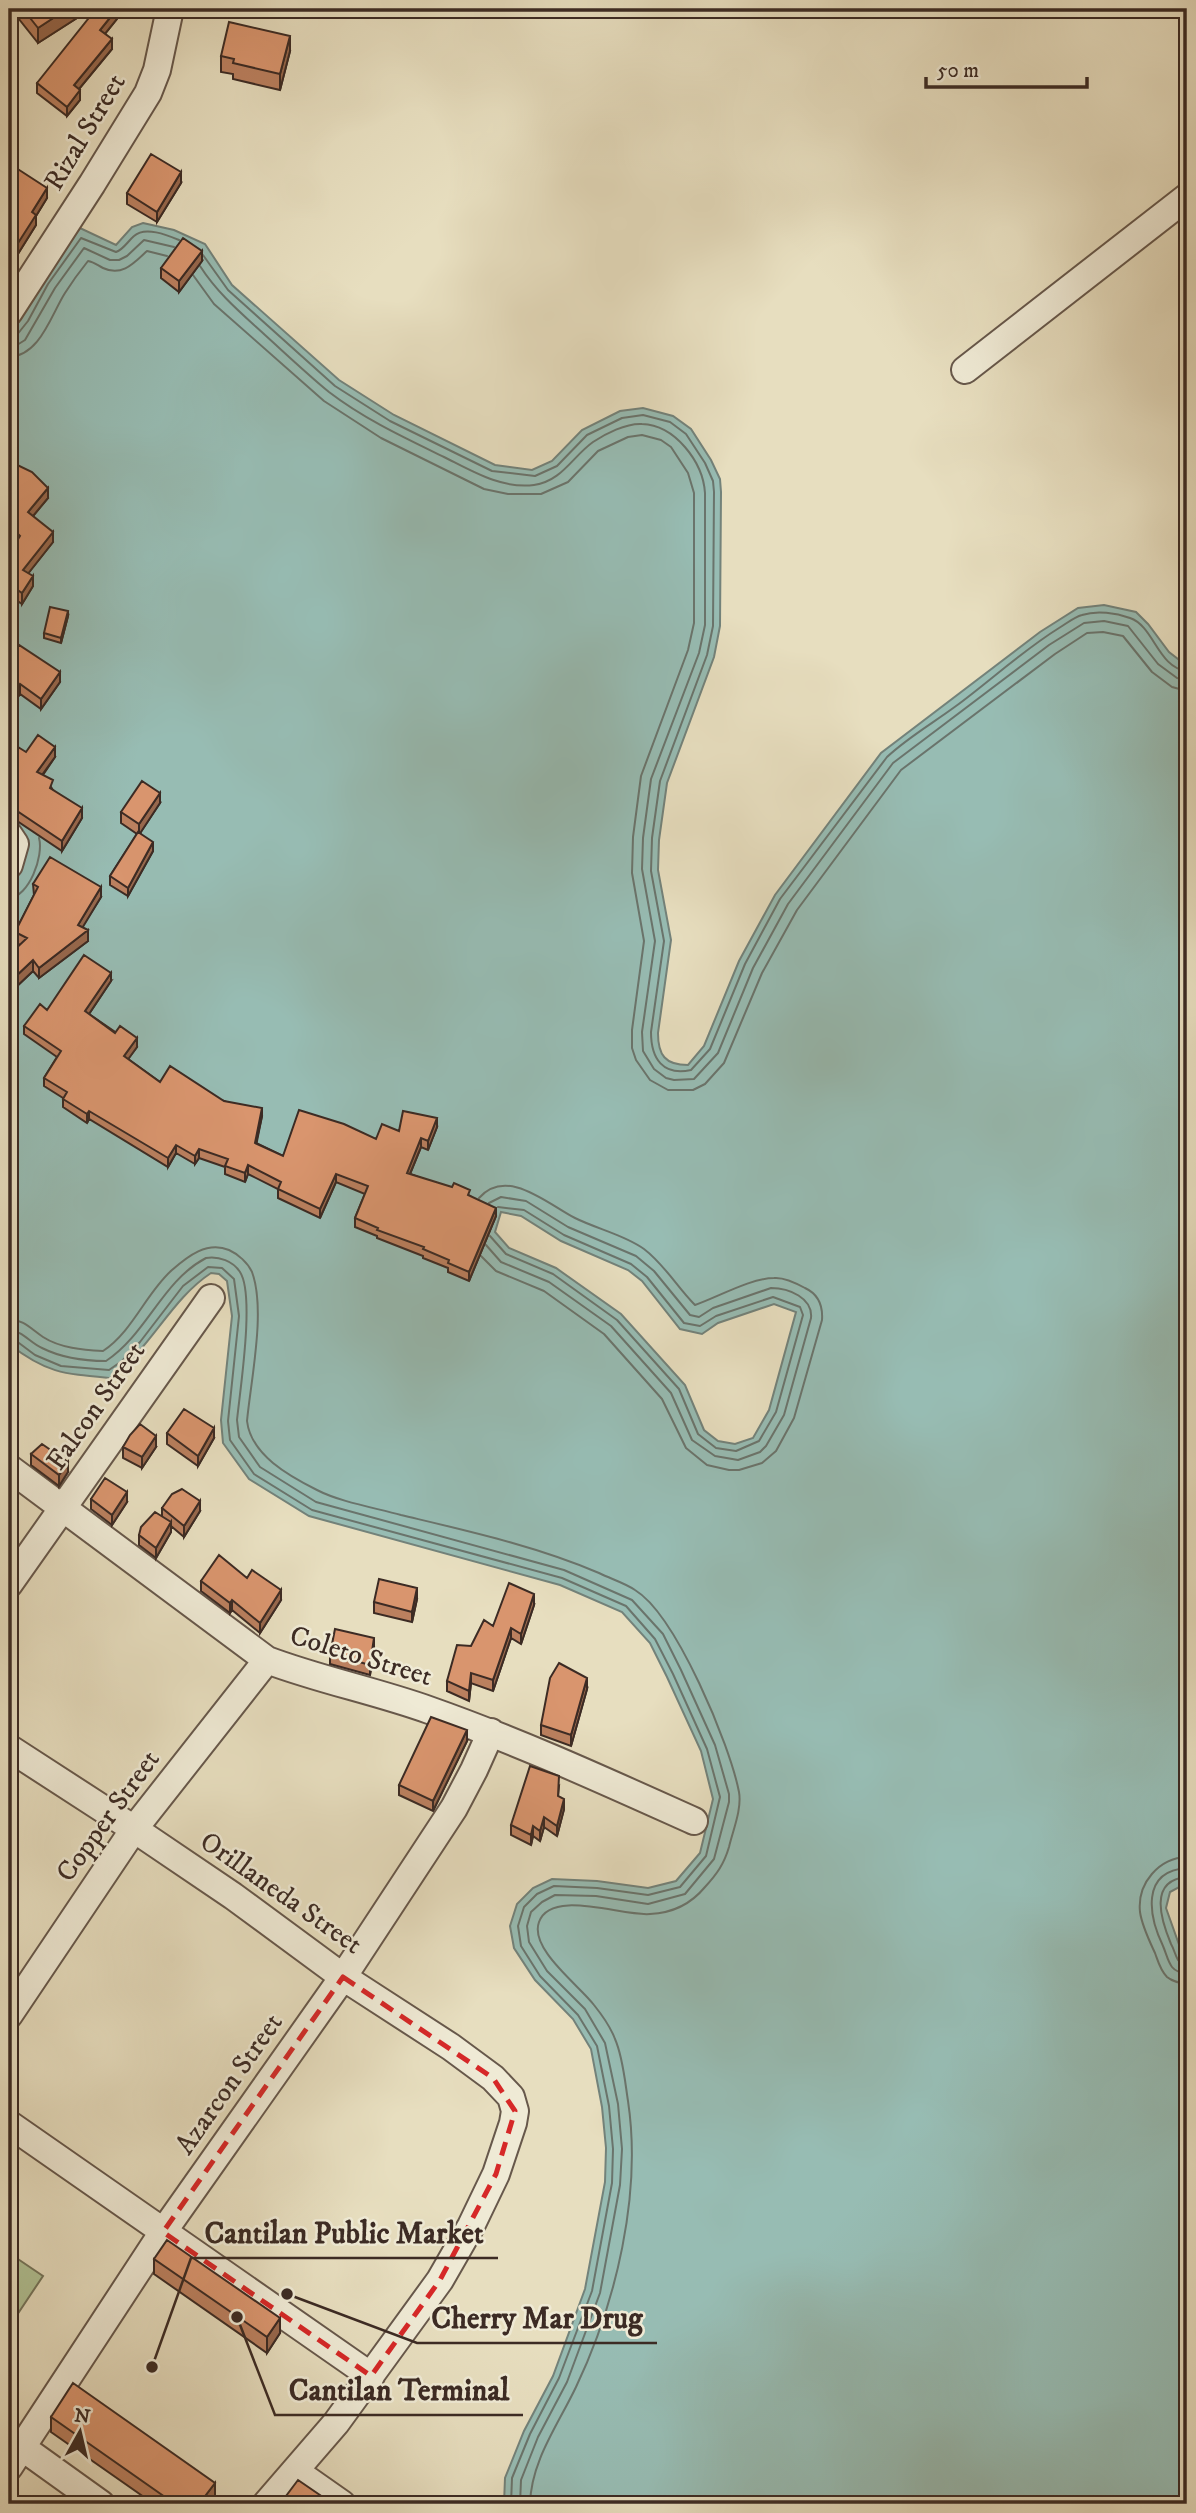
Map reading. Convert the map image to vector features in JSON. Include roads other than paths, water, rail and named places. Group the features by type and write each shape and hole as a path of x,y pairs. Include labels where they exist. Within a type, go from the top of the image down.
{"street":[{"name":"Rizal Street","path":"9,312 148,93 157,70 170,9"},
{"path":"965,370 1187,197"},
{"name":"Falcon Street","path":"9,1584 211,1298"},
{"name":"Coleto Street","path":"9,1468 267,1660 308,1676 392,1697 491,1732 694,1822"},
{"name":"Copper Street","path":"9,2015 134,1829 267,1660"},
{"name":"Azarcon Street","path":"13,2451 343,1977 453,1808 491,1732"},
{"name":"Orillaneda Street","path":"9,1748 134,1829 233,1896 343,1977 451,2047 493,2078 511,2097 515,2110 513,2123 496,2174 471,2226 440,2280 372,2376"},
{"path":"9,2124 372,2376 266,2504"},
{"path":"13,2451 101,2504"},
{"path":"296,2471 342,2504"}],"water":[{"path":"143,223 174,230 205,244 232,285 339,380 394,415 495,465 532,470 552,461 582,430 620,411 643,408 673,416 691,429 711,460 720,479 721,492 720,626 714,657 667,783 659,840 658,870 671,940 658,1041 661,1053 668,1061 688,1065 704,1046 739,961 775,895 881,753 1040,632 1078,608 1104,605 1136,612 1169,652 1187,666 1187,1883 1170,1892 1166,1908 1187,1967 1187,2504 504,2504 505,2478 524,2431 553,2376 585,2289 605,2182 606,2148 602,2107 591,2049 573,2019 535,1980 514,1948 510,1926 517,1904 533,1888 552,1879 597,1881 648,1888 676,1881 700,1853 713,1799 701,1751 667,1677 650,1643 622,1612 560,1585 309,1516 249,1479 223,1443 221,1420 232,1316 227,1281 219,1274 211,1273 197,1284 137,1353 110,1378 56,1370 34,1361 9,1344 9,888 25,848 9,827 9,335 80,228 116,245 132,227","holes":["501,1212 521,1216 561,1241 628,1270 642,1281 680,1329 702,1334 718,1323 774,1304 796,1312 769,1410 753,1438 735,1444 718,1441 704,1430 685,1385 621,1314 556,1268 509,1248 495,1232"]}],"place":[{"name":"Cherry Mar Drug","path":"287,2294"},
{"name":"Cantilan Terminal","path":"237,2317"},
{"name":"Cantilan Public Market","path":"152,2367"}]}
